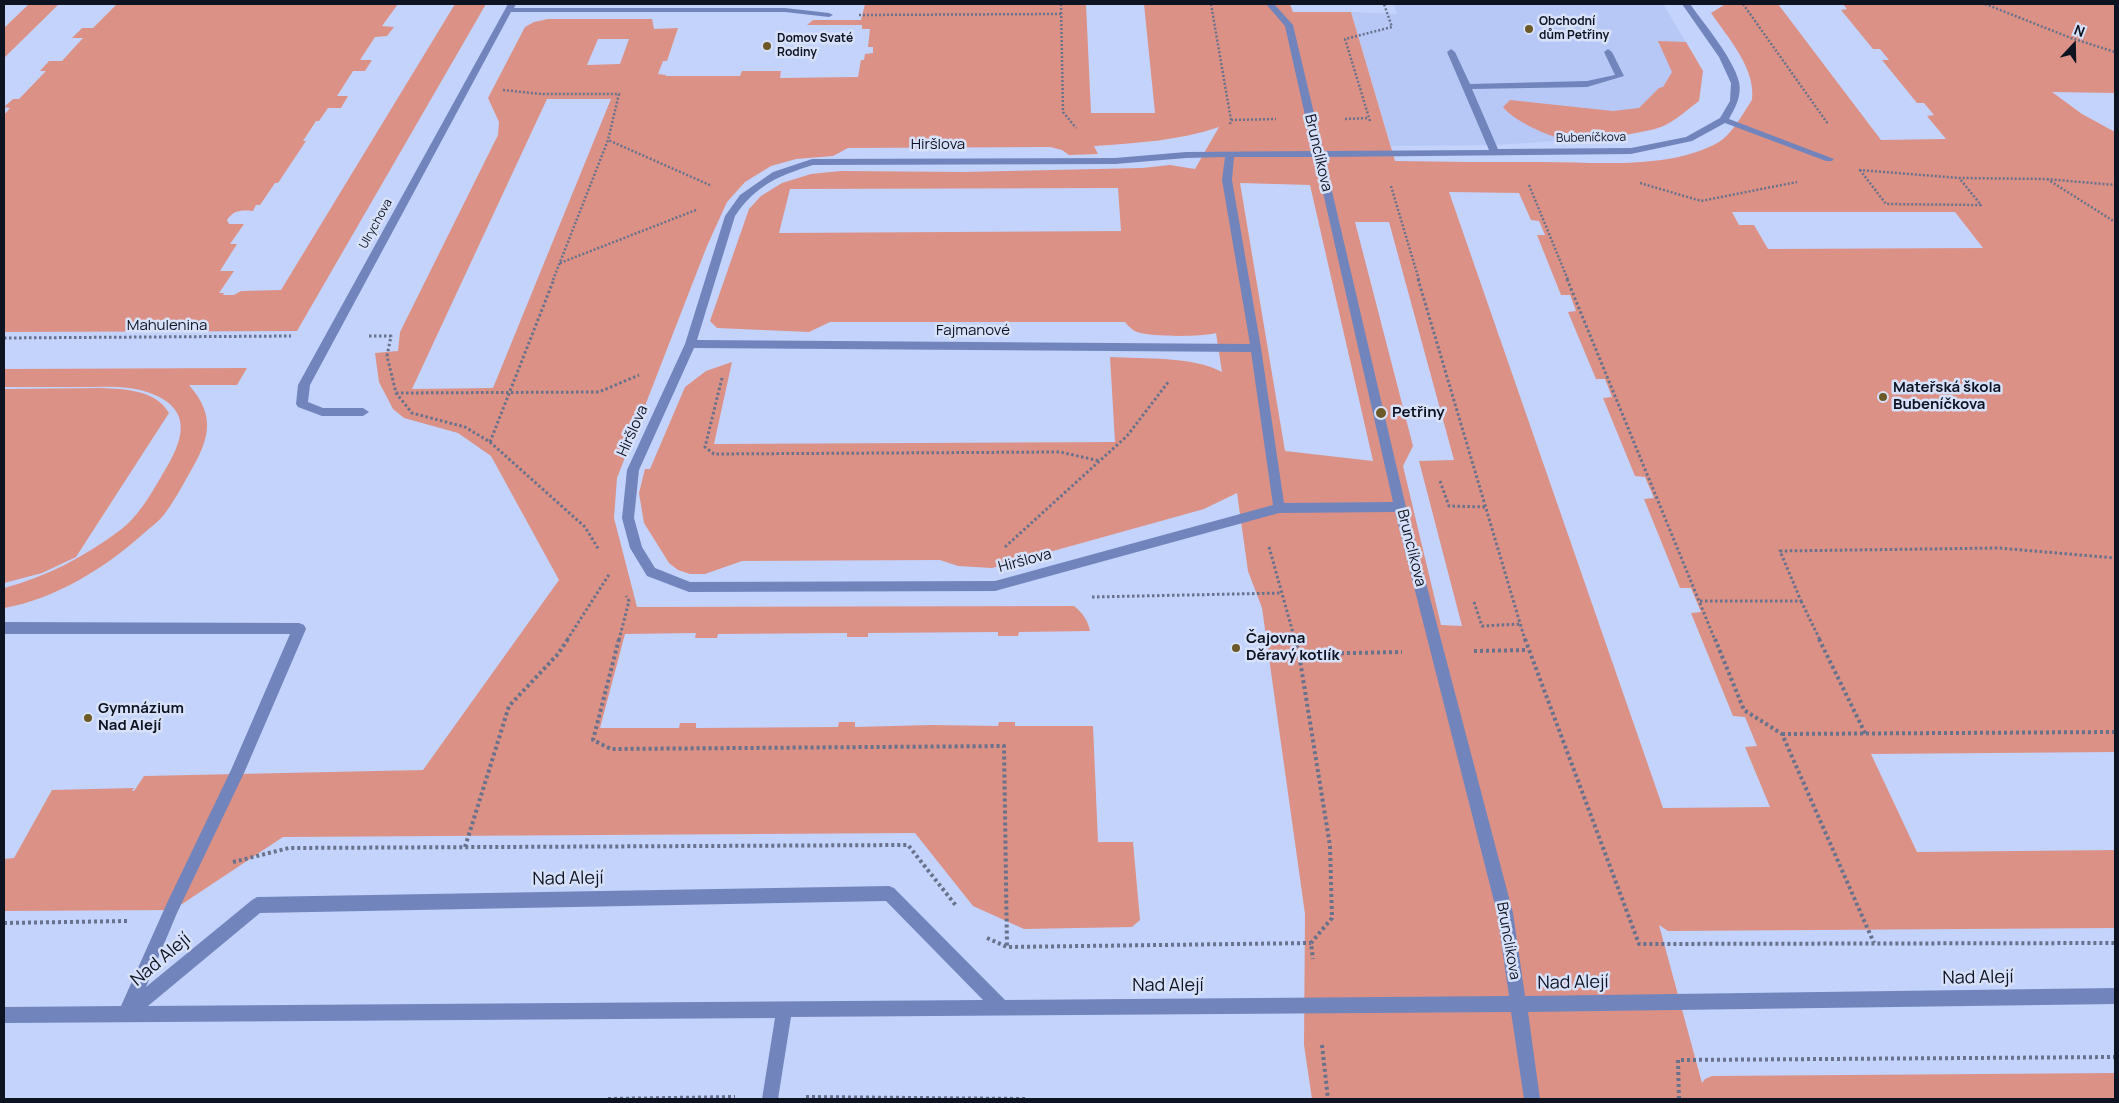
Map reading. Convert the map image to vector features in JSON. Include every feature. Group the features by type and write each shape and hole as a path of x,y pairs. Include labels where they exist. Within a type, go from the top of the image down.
{"street":[{"name":"Brunclíkova","path":"1270,4 1288,24 1400,507 1505,914 1532,1099"},
{"path":"1686,4 1723,58 1735,83 1734,101 1724,120 1829,158"},
{"path":"510,7 786,7 829,15"},
{"name":"Ulrychova","path":"364,412 322,412 302,404 304,385 510,7"},
{"path":"1451,52 1495,152"},
{"path":"1467,87 1587,84 1620,76 1608,52"},
{"name":"Bubeníčkova","path":"1318,154 1631,151 1689,139 1724,120"},
{"path":"1230,154 1227,180 1256,348 1279,508"},
{"name":"Hiršlova","path":"1318,154 1173,155 1119,160 812,162 776,174 743,196 730,216 690,344 633,470 628,518 636,548 651,572 689,587 995,586 1279,508 1400,507"},
{"name":"Fajmanové","path":"690,344 1256,348"},
{"path":"4,628 299,629 237,773 172,908 126,1014"},
{"name":"Nad Alejí","path":"126,1014 257,906 889,893 1002,1008"},
{"name":"Nad Alejí","path":"4,1015 1518,1004 2115,996"},
{"path":"770,1098 784,1009"}],"path":[{"path":"1061,4 1063,112 1074,126 1119,160"},
{"path":"1211,4 1231,120 1230,127"},
{"path":"1372,127 1345,39 1392,27 1384,4"},
{"path":"1743,4 1832,130"},
{"path":"1985,4 2071,38 2115,52"},
{"path":"829,15 1061,14"},
{"path":"467,86 541,94 619,94 608,140 490,442"},
{"path":"1231,120 1278,119"},
{"path":"608,140 726,192 743,196"},
{"path":"1960,178 1981,205 1886,204 1860,170 1960,178 2046,179 2115,185"},
{"path":"2046,179 2115,222"},
{"path":"1391,184 1528,650 1639,944 2115,943"},
{"path":"1528,184 1744,710 1782,734 1866,735 2115,732"},
{"path":"559,263 723,200 743,196"},
{"name":"Mahulenina","path":"4,338 391,336 387,356 396,393"},
{"path":"961,586 1127,436 1193,348"},
{"path":"723,373 705,447 714,454 1060,452 1100,461"},
{"path":"396,393 511,392"},
{"path":"396,393 412,413 465,427 490,442 585,527 603,556"},
{"path":"1440,481 1449,506 1486,507"},
{"path":"1267,539 1299,654 1330,846 1332,918 1312,943 1313,959"},
{"path":"1866,735 1801,602 1780,551 1999,548 2115,558"},
{"path":"465,847 509,706 558,654 611,571 616,578"},
{"path":"624,594 629,601 593,740 611,749 1004,746 1007,947"},
{"path":"1474,602 1482,626 1521,624"},
{"path":"1700,602 1801,602"},
{"path":"1469,651 1528,650"},
{"path":"1299,654 1407,652"},
{"path":"1782,734 1874,943"},
{"path":"1322,1045 1328,1099"},
{"path":"1679,1099 1678,1060 2115,1057"},
{"path":"608,1099 1026,1099"}],"shaded area":[{"path":"29,4 59,4 4,58 4,28"},
{"path":"117,4 398,4 382,26 394,27 387,36 375,37 360,60 372,60 365,71 353,71 337,96 348,96 341,108 328,108 319,121 316,121 303,141 306,141 278,183 275,183 260,205 256,205 253,211 235,212 227,220 229,224 244,224 230,244 237,244 220,271 234,271 219,293 234,295 241,291 281,290 455,4 486,4 297,331 4,332 4,115 10,108 4,107 13,99 19,99 46,71 40,71 49,61 62,61 83,38 72,38 82,28 93,28"},
{"path":"865,4 1086,4 1091,113 1155,113 1144,4 1290,4 1293,12 1351,12 1395,161 1610,163 1656,161 1700,151 1719,142 1737,123 1752,100 1752,88 1750,76 1739,54 1711,13 1724,4 1778,4 1881,140 1946,139 1927,116 1934,115 1924,103 1917,103 1882,60 1889,60 1880,49 1873,49 1841,10 1847,9 1843,4 2115,4 2115,93 2052,92 2082,114 2115,132 2115,752 1871,754 1917,852 2115,850 2115,928 1668,931 1659,925 1702,1083 1705,1079 1712,1076 2115,1073 2115,1099 1312,1099 1304,1045 1305,914 1262,608 1248,571 1237,493 1204,509 992,568 958,566 940,560 742,561 705,574 690,574 678,570 669,563 644,523 639,493 645,469 650,469 685,387 706,371 732,362 714,444 1115,442 1110,357 1152,358 1197,363 1222,372 1216,333 1188,336 1144,334 1130,328 1125,322 830,322 809,332 717,328 710,321 749,209 761,196 782,183 811,174 841,171 964,172 1142,168 1170,165 1195,169 1219,127 1173,138 1094,146 1098,154 1069,155 1062,150 1050,147 848,148 833,156 796,159 771,166 745,182 727,202 707,246 617,478 614,518 637,607 1074,606 1085,617 1090,631 1019,632 1018,636 998,636 998,632 868,633 868,637 847,637 847,633 718,634 717,638 695,638 696,633 625,634 600,728 679,728 680,723 696,723 696,728 838,727 839,722 855,722 855,727 998,726 999,722 1015,722 1015,726 1093,726 1098,842 1133,842 1140,920 1132,927 1024,929 973,906 915,833 283,837 173,910 4,911 4,859 14,858 52,790 134,788 132,791 134,791 144,776 423,770 559,580 491,456 458,433 404,418 393,409 379,382 375,353 398,351 400,332 498,135 499,122 488,98 525,27 534,22 548,19 652,19 654,29 678,28 667,61 663,61 658,74 666,76 740,76 742,71 781,71 780,78 858,77 861,60 864,60 865,54 873,53 873,47 868,47 870,29 862,29 862,25 807,25 813,20 861,20","holes":["598,39 629,39 620,64 587,65","547,99 611,99 493,388 412,389","1240,183 1310,185 1373,461 1285,451","1118,188 1121,231 779,233 790,189","1449,192 1519,193 1531,220 1539,221 1545,235 1537,235 1561,295 1570,295 1576,311 1568,312 1596,379 1605,379 1612,397 1603,398 1635,476 1645,477 1654,498 1644,499 1680,588 1691,588 1701,612 1691,613 1733,716 1745,717 1757,746 1745,747 1770,807 1663,808","1732,212 1955,212 1983,248 1768,249 1754,225 1739,225","1355,222 1389,222 1454,460 1419,461 1462,626 1441,625 1403,466 1413,446"]},
{"path":"1394,4 1663,4 1703,71 1664,126 1616,137 1497,145 1391,146 1351,12 1397,14"},
{"path":"1658,41 1686,42 1703,71 1699,101 1666,125 1642,132 1587,140 1567,140 1532,128 1515,118 1503,107 1510,100 1613,111 1639,108 1659,88 1663,87 1672,72"},
{"path":"247,368 237,385 189,385 204,408 207,418 205,439 196,462 174,501 161,519 128,547 96,570 60,590 23,604 4,608 4,588 50,572 78,558 119,531 132,519 147,499 173,455 178,444 180,422 176,412 168,403 146,391 116,387 4,387 4,369"},
{"path":"101,388 130,390 148,395 163,405 169,413 76,557 42,573 4,583 4,389"}],"place":[{"name":"Obchodní dům Petřiny","path":"1529,29"},
{"name":"Domov Svaté Rodiny","path":"767,46"},
{"name":"Mateřská škola Bubeníčkova","path":"1883,397"},
{"name":"Petřiny","path":"1381,413"},
{"name":"Čajovna Děravý kotlík","path":"1236,648"},
{"name":"Gymnázium Nad Alejí","path":"88,718"}]}
